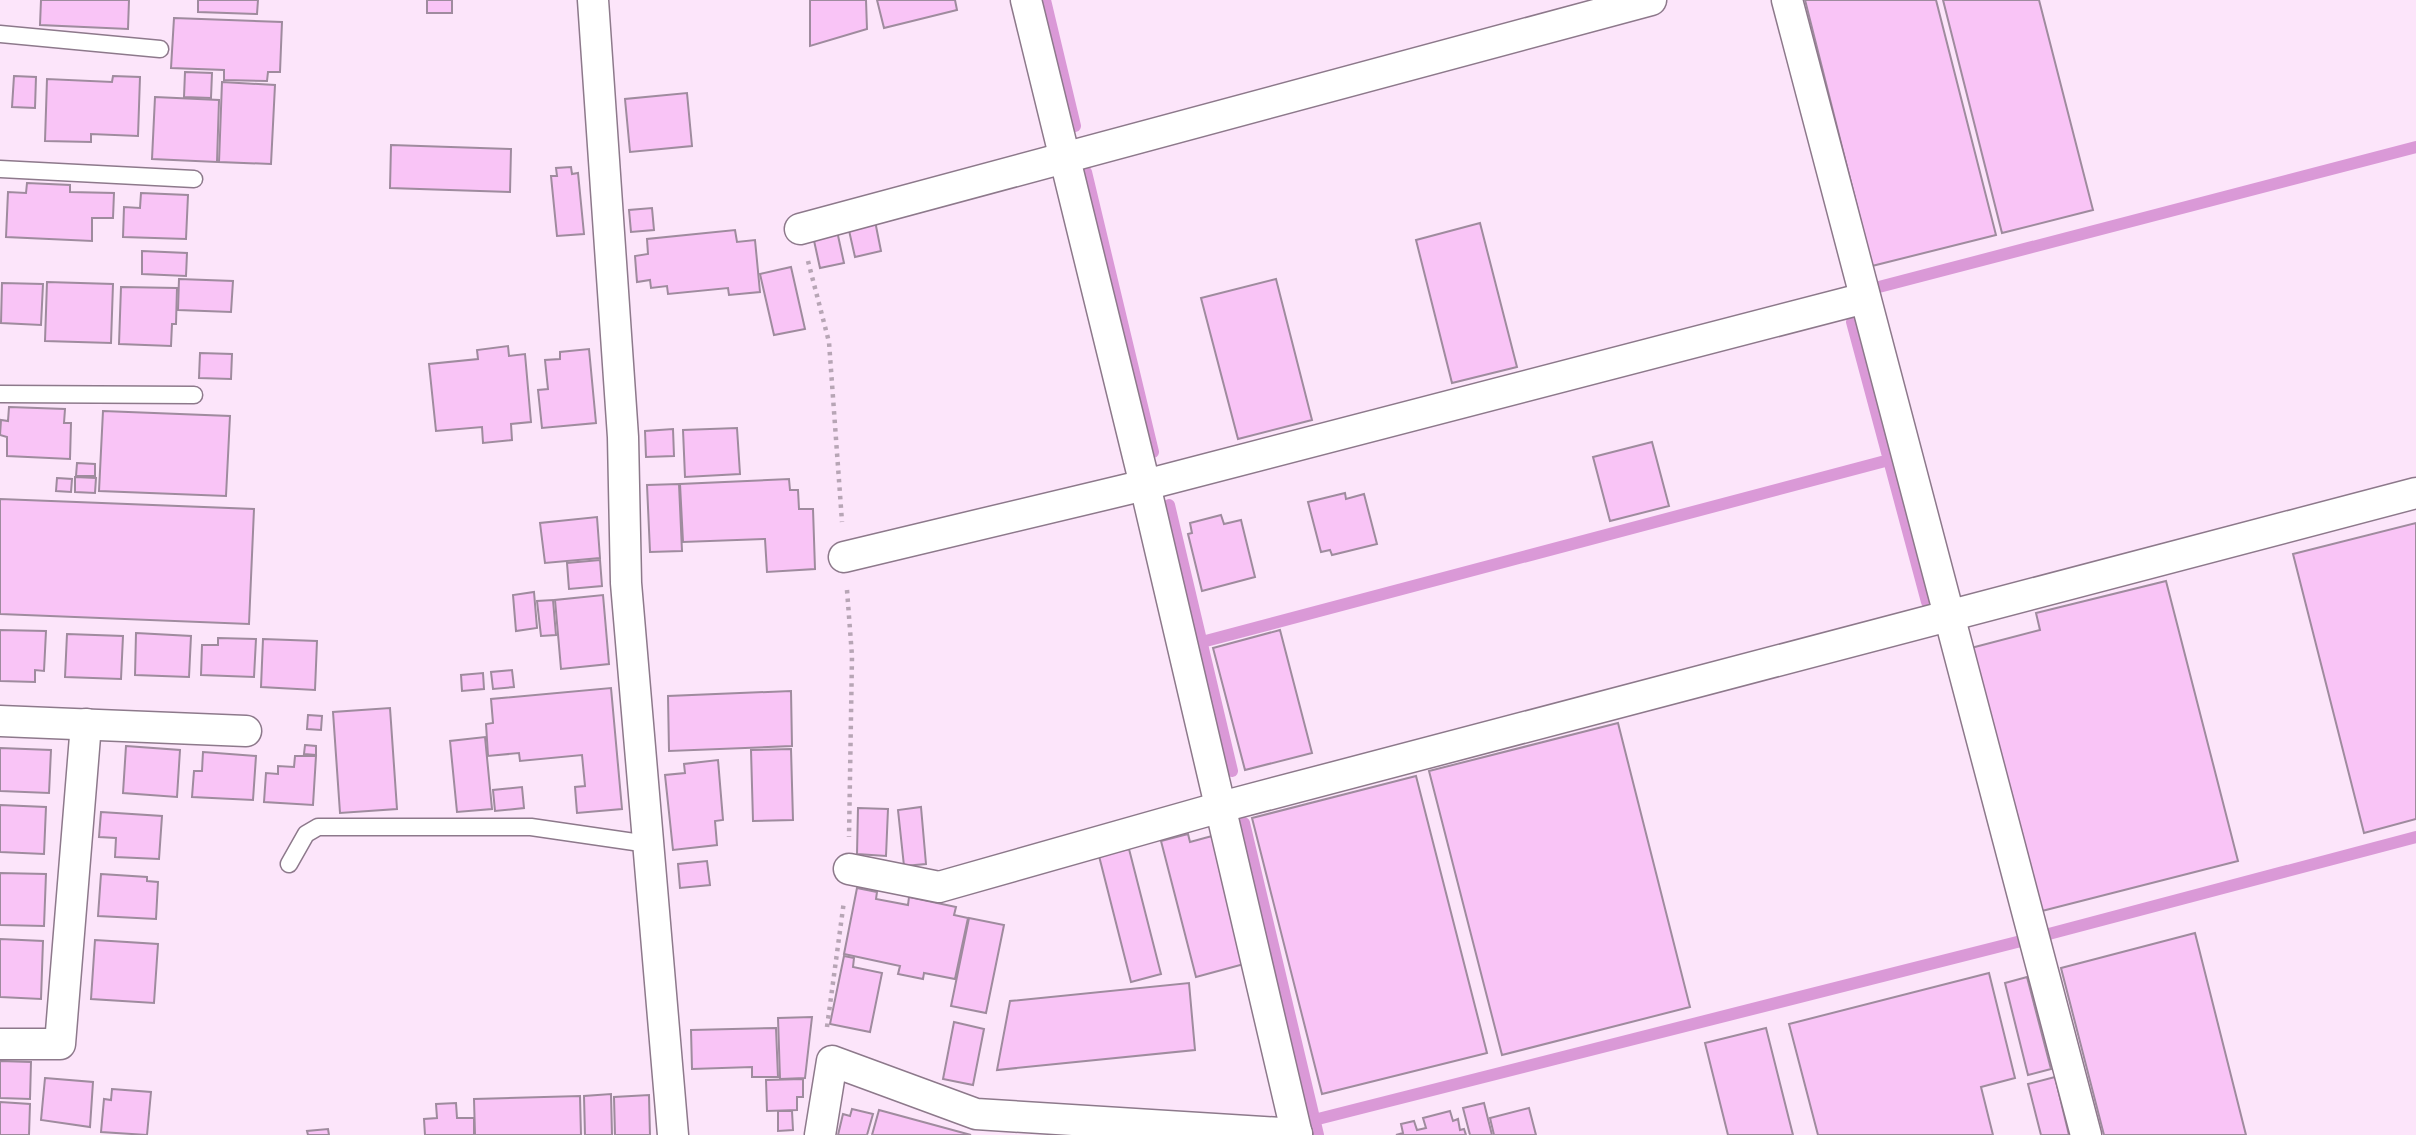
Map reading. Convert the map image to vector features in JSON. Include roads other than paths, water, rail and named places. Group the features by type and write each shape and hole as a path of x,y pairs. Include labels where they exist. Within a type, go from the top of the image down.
{"street":[{"path":"593,0 623,437 626,583 673,1135"},
{"path":"820,1135 832,1061 976,1114 1297,1135 1145,485 1026,0"},
{"path":"800,229 1651,0"},
{"path":"1787,0 2086,1135"},
{"path":"844,557 1145,485 1865,298"},
{"path":"849,869 939,887 1221,807 2416,493"},
{"path":"0,721 246,731"},
{"path":"0,1044 60,1044 86,724"}],"lane":[{"path":"0,34 160,49"},
{"path":"0,169 194,179"},
{"path":"0,394 194,395"},
{"path":"289,864 306,834 318,827 531,827 648,844"}],"waterway":[{"path":"1045,0 1075,126"},
{"path":"1875,288 2416,147"},
{"path":"1086,172 1153,452"},
{"path":"1202,642 1889,460 1852,322"},
{"path":"1889,460 1927,602"},
{"path":"1169,505 1232,771"},
{"path":"1244,823 1318,1135"},
{"path":"2045,935 2416,837"},
{"path":"1314,1120 2021,941"}]}
